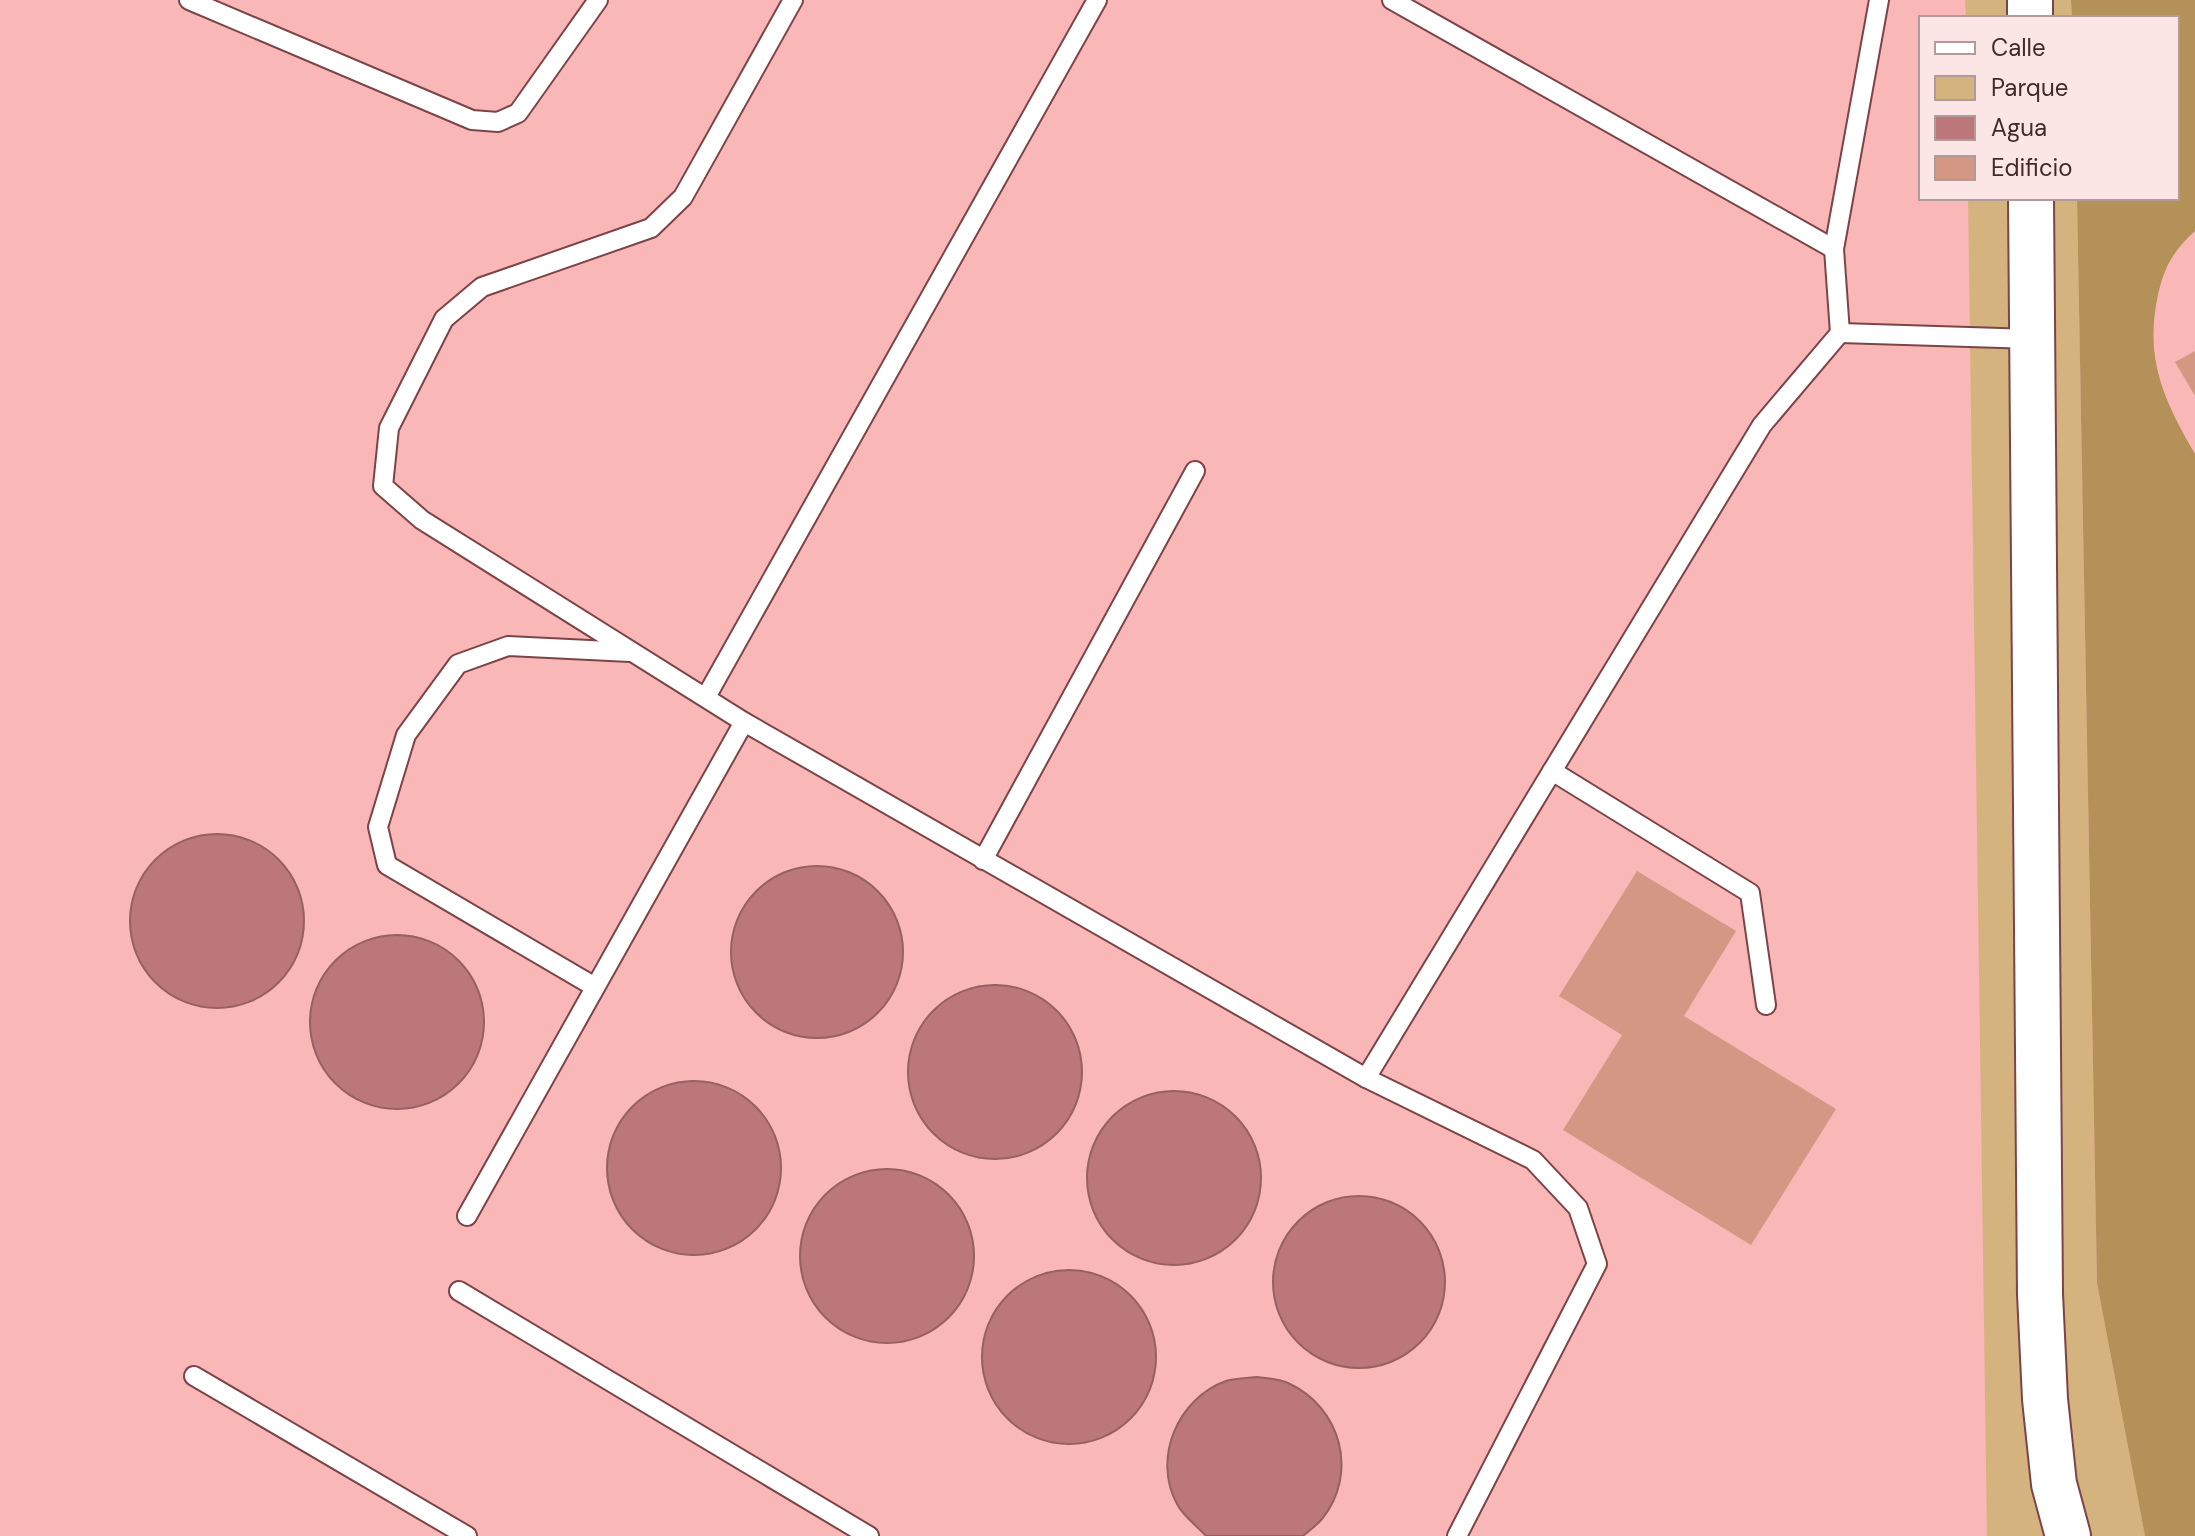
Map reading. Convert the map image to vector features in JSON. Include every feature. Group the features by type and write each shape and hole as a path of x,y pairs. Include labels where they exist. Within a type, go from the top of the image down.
{"street":[{"path":"2031,200 2040,1294 2045,1399 2054,1484 2068,1536"}],"lane":[{"path":"189,0 472,120 498,122 518,113 598,0"},
{"path":"793,0 683,197 651,228 482,287 444,319 389,428 383,486 422,520 744,722 1366,1078 1533,1160 1578,1208 1597,1264 1457,1536"},
{"path":"706,697 1097,0"},
{"path":"1392,0 1834,249"},
{"path":"1366,1078 1762,425 1840,333 1834,249 1879,0"},
{"path":"1840,333 2033,339"},
{"path":"983,860 1195,471"},
{"path":"595,987 387,865 378,827 406,735 458,664 508,646 633,652"},
{"path":"467,1216 744,722"},
{"path":"1552,771 1750,893 1766,1005"},
{"path":"459,1291 869,1536"},
{"path":"194,1376 467,1536"}],"green space":[{"path":"1965,0 2071,0 2072,16 1966,16"},
{"path":"1968,200 2077,200 2097,1283 2145,1536 1987,1536"}],"shaded area":[{"path":"2071,0 2195,0 2195,231 2174,254 2162,279 2154,322 2154,342 2160,380 2195,454 2195,1536 2145,1536 2097,1283 2077,200 2179,200 2179,16 2072,16"}],"water":[{"path":"217,834 250,841 278,860 297,888 304,921 297,954 278,982 250,1001 217,1008 184,1001 156,982 137,954 130,921 137,888 156,860 184,841"},
{"path":"817,866 850,872 878,891 897,919 903,952 897,985 878,1013 850,1032 817,1038 784,1032 756,1013 737,985 731,952 737,919 756,891 784,872"},
{"path":"397,935 430,942 458,961 477,989 484,1022 477,1055 458,1083 430,1102 397,1109 364,1102 336,1083 317,1055 310,1022 317,989 336,961 364,942"},
{"path":"995,985 1028,992 1056,1011 1075,1039 1082,1072 1075,1105 1056,1133 1028,1152 995,1159 962,1152 934,1133 915,1105 908,1072 915,1039 934,1011 962,992"},
{"path":"694,1081 727,1088 755,1107 774,1135 781,1168 774,1201 755,1229 727,1248 694,1255 661,1248 633,1229 614,1201 607,1168 614,1135 633,1107 661,1088"},
{"path":"1174,1091 1207,1098 1235,1117 1254,1145 1261,1178 1254,1211 1235,1239 1207,1258 1174,1265 1141,1258 1113,1239 1094,1211 1087,1178 1094,1145 1113,1117 1141,1098"},
{"path":"887,1169 920,1176 948,1195 967,1223 974,1256 967,1289 948,1317 920,1336 887,1343 854,1336 826,1317 807,1289 800,1256 807,1223 826,1195 854,1176"},
{"path":"1359,1196 1392,1202 1420,1221 1439,1249 1445,1282 1439,1315 1420,1343 1392,1362 1359,1368 1326,1362 1298,1343 1279,1315 1273,1282 1279,1249 1298,1221 1326,1202"},
{"path":"1069,1270 1102,1277 1130,1296 1149,1324 1156,1357 1149,1390 1130,1418 1102,1437 1069,1444 1036,1437 1008,1418 989,1390 982,1357 989,1324 1008,1296 1036,1277"},
{"path":"1257,1377 1288,1383 1321,1408 1332,1424 1339,1443 1340,1482 1322,1519 1303,1536 1206,1536 1186,1517 1170,1486 1167,1468 1174,1432 1183,1415 1209,1389 1230,1380"}],"building":[{"path":"2195,351 2195,396 2175,362"},
{"path":"1637,871 1736,931 1684,1016 1836,1109 1751,1245 1563,1130 1622,1035 1559,996"}]}
